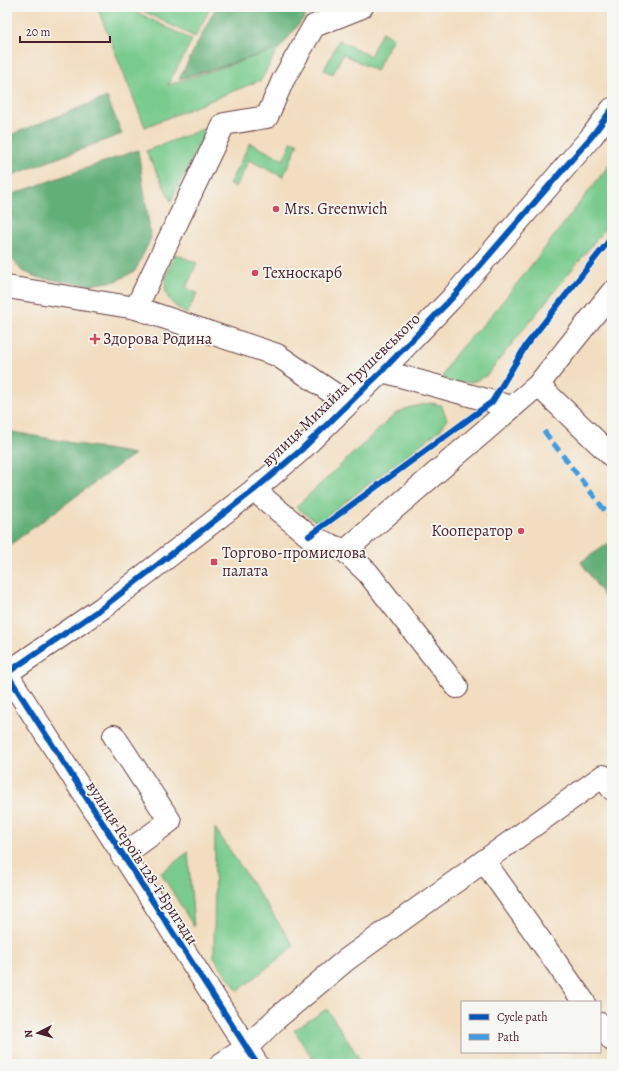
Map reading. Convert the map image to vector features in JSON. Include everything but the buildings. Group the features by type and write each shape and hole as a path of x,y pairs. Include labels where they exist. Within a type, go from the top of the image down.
{"street":[{"path":"136,308 224,124 267,117 283,80 314,26 362,7"},
{"name":"вулиця Михайла Грушевського","path":"7,674 102,608 254,490 301,450 382,371 452,298 592,136 612,110"},
{"path":"7,287 136,308 277,355 349,404"},
{"path":"345,551 538,384 612,292"},
{"path":"382,371 512,407"},
{"path":"538,384 612,456"},
{"path":"254,490 310,536 345,551 368,573 457,687"},
{"name":"вулиця Героїв 128-ї Бригади","path":"7,674 122,856 252,1056"},
{"path":"114,736 170,821 122,856"},
{"path":"221,1064 252,1056 277,1018 346,960 603,776 612,789"},
{"path":"484,861 583,1001"},
{"path":"601,1025 612,1040"}],"green space":[{"path":"97,7 127,7 192,40 168,85 278,49 261,80 145,127"},
{"path":"135,7 211,7 195,37"},
{"path":"216,7 313,7 279,49 179,79"},
{"path":"382,32 393,38 376,71 343,54 333,74 324,70 339,40 370,56"},
{"path":"107,97 122,134 7,177 7,136"},
{"path":"208,127 171,201 146,151"},
{"path":"292,141 298,144 283,177 249,160 236,187 229,184 250,143 283,160"},
{"path":"138,150 151,238 135,271 116,281 89,285 39,278 22,271 7,252 7,196"},
{"path":"612,161 612,220 486,376 475,381 465,383 443,379 450,362 464,344 494,312"},
{"path":"175,254 197,263 186,288 197,293 187,314 177,308 171,301 165,288 168,272"},
{"path":"430,403 441,405 447,419 441,429 318,523 296,507 394,415 407,408"},
{"path":"7,431 134,454 7,547"},
{"path":"612,541 612,608 581,562"},
{"path":"215,828 294,946 238,991 214,957"},
{"path":"188,852 194,927 161,873"},
{"path":"327,1009 363,1064 316,1064 294,1030"}],"marked path":[{"path":"544,431 612,520"}],"cycle path":[{"path":"7,673 102,608 254,490 301,450 382,371 452,298 592,136 612,109"},
{"path":"309,536 492,402 527,344 612,237"},
{"path":"7,674 257,1064"}],"place":[{"name":"Mrs. Greenwich","path":"276,209"},
{"name":"Техноскарб","path":"255,273"},
{"name":"Здорова Родина","path":"95,339"},
{"name":"Кооператор","path":"521,531"},
{"name":"Торгово-промислова палата","path":"214,562"}]}
